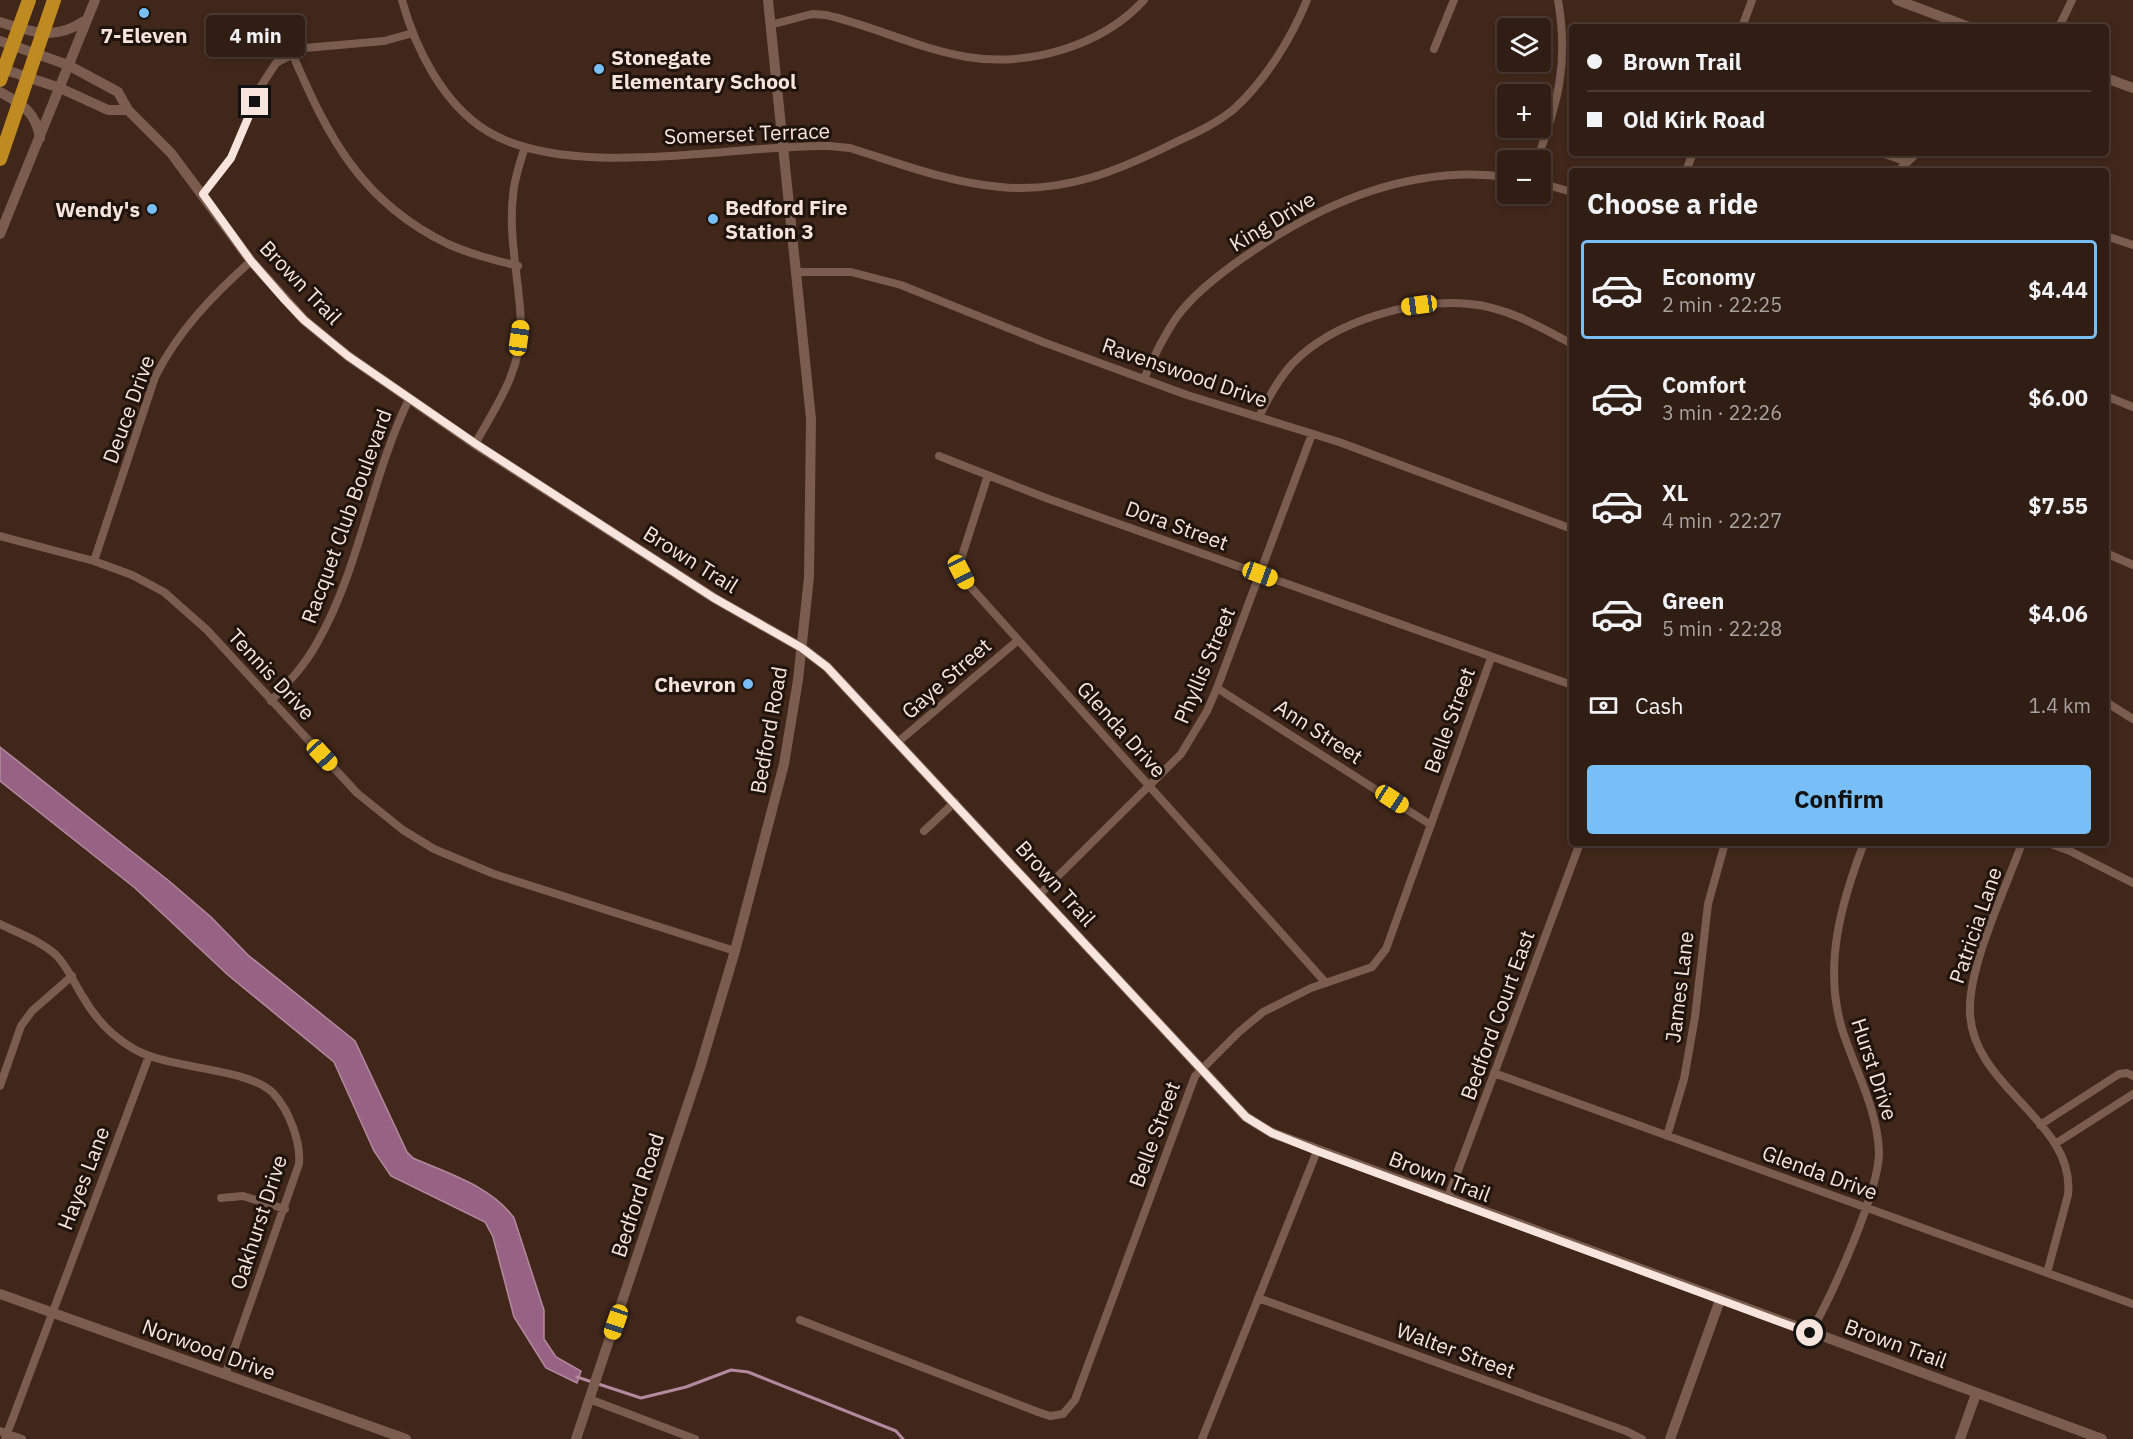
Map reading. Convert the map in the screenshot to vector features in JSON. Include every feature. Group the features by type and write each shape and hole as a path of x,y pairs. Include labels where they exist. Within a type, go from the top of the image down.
{"highway":[{"path":"0,80 29,0"},
{"path":"0,159 54,0"}],"street":[{"path":"0,234 40,139 84,21 95,0"},
{"name":"Somerset Terrace","path":"402,0 413,33 439,83 471,120 488,132 525,147 548,152 613,157 783,149 812,145 850,148 958,180 1001,187 1043,188 1084,182 1128,166 1214,123 1232,110 1265,76 1307,0"},
{"name":"Bedford Road","path":"576,1439 700,1068 758,873 784,764 802,648 809,570 811,418 768,0"},
{"path":"770,25 812,14 826,15 952,54 1008,59 1046,54 1087,41 1119,22 1144,0"},
{"path":"1434,49 1454,0"},
{"path":"1540,150 1561,83 1564,54 1558,0"},
{"path":"1743,24 1752,0"},
{"path":"2060,24 2072,0"},
{"path":"1901,1 1961,24"},
{"path":"0,22 50,35 64,33 84,21"},
{"path":"203,194 231,158 270,70 292,53 305,48 384,41 413,33"},
{"name":"Brown Trail","path":"0,41 68,65 118,92 128,110 158,139 203,194 251,261 304,320 409,399 476,444 714,598 802,648 827,667 1246,1117 1272,1133 1447,1200 2102,1439"},
{"path":"292,53 332,140 352,168 380,198 448,244 518,267"},
{"path":"0,68 60,88 108,110 128,110"},
{"path":"2109,79 2133,88"},
{"path":"0,92 24,105 33,115 40,139"},
{"path":"476,444 497,410 514,364 521,326 518,267 512,218 513,196 525,147"},
{"path":"1890,156 1907,162"},
{"path":"1901,168 1914,156"},
{"name":"King Drive","path":"1144,379 1159,346 1177,317 1192,300 1227,269 1305,218 1390,184 1438,176 1497,176"},
{"path":"1551,186 1569,191"},
{"path":"2109,236 2133,245"},
{"name":"Deuce Drive","path":"93,561 155,377 164,358 194,316 251,261"},
{"name":"Ravenswood Drive","path":"795,272 851,272 872,276 1144,379 1312,434 1569,528"},
{"path":"1259,417 1271,393 1291,365 1306,351 1372,317 1404,307 1434,303 1471,304 1520,318 1569,342"},
{"path":"2109,397 2133,406"},
{"name":"Racquet Club Boulevard","path":"271,701 300,670 332,614 388,448 409,399"},
{"name":"Phyllis Street","path":"1040,894 1150,786 1191,741 1217,688 1312,434"},
{"name":"Dora Street","path":"939,456 1569,685"},
{"name":"Glenda Drive","path":"988,475 963,549 961,572 967,583 1326,984"},
{"name":"Tennis Drive","path":"0,536 93,561 132,575 164,592 207,630 271,701 376,810 434,849 494,874 735,951"},
{"path":"2109,554 2133,565"},
{"name":"Gaye Street","path":"898,742 1017,641"},
{"name":"Belle Street","path":"800,1320 1038,1412 1050,1416 1063,1414 1075,1401 1191,1083 1200,1070 1263,1012 1288,998 1372,967 1386,949 1491,658"},
{"name":"Ann Street","path":"1217,688 1431,825"},
{"path":"2109,704 2133,719"},
{"path":"924,831 955,802"},
{"name":"Bedford Court East","path":"1447,1200 1579,846"},
{"name":"James Lane","path":"1667,1136 1684,1079 1708,904 1724,846"},
{"name":"Hurst Drive","path":"1810,1333 1825,1309 1865,1208 1875,1182 1879,1154 1876,1126 1842,1030 1833,983 1834,957 1843,902 1863,846"},
{"name":"Patricia Lane","path":"2021,846 1974,974 1970,1014 1977,1046 1990,1068 2055,1144 2064,1162 2069,1182 2062,1221 2047,1273"},
{"path":"2056,846 2133,883"},
{"name":"Oakhurst Drive","path":"0,924 55,955 72,975 83,998 107,1029 123,1042 149,1056 261,1084 272,1092 291,1124 300,1154 285,1209 225,1375"},
{"path":"0,1086 21,1026 32,1011 72,975"},
{"name":"Hayes Lane","path":"4,1435 149,1056"},
{"path":"2040,1125 2119,1074 2127,1072 2133,1076"},
{"name":"Glenda Drive","path":"1494,1073 2133,1304"},
{"path":"2055,1144 2133,1094"},
{"path":"1202,1439 1317,1151"},
{"path":"221,1198 243,1196 285,1209"},
{"name":"Norwood Drive","path":"0,1294 400,1438"},
{"name":"Walter Street","path":"1258,1298 1626,1431 1642,1439"},
{"path":"1670,1439 1720,1300"},
{"path":"1960,1439 1976,1394"},
{"path":"591,1395 695,1439"},
{"path":"4,1435 21,1439"}],"shaded area":[{"path":"0,747 169,881 211,917 248,955 355,1041 407,1152 413,1158 468,1182 494,1197 514,1218 544,1310 544,1339 556,1357 581,1371 577,1383 546,1368 514,1317 493,1237 485,1222 391,1176 374,1151 334,1062 228,975 135,888 0,781"}],"waterway":[{"path":"577,1377 641,1398 686,1387 731,1370 748,1372 896,1431 903,1439"}],"place":[{"name":"7-Eleven","path":"144,13"},
{"name":"Stonegate Elementary School","path":"599,69"},
{"name":"Wendy's","path":"152,209"},
{"name":"Bedford Fire Station 3","path":"713,219"},
{"name":"Chevron","path":"748,684"}],"route":[{"path":"255,102 231,158 203,194 251,261 304,320 348,356 476,444 714,598 802,648 827,667 981,830 1225,1098 1246,1117 1272,1133 1317,1151 1810,1333"}]}
